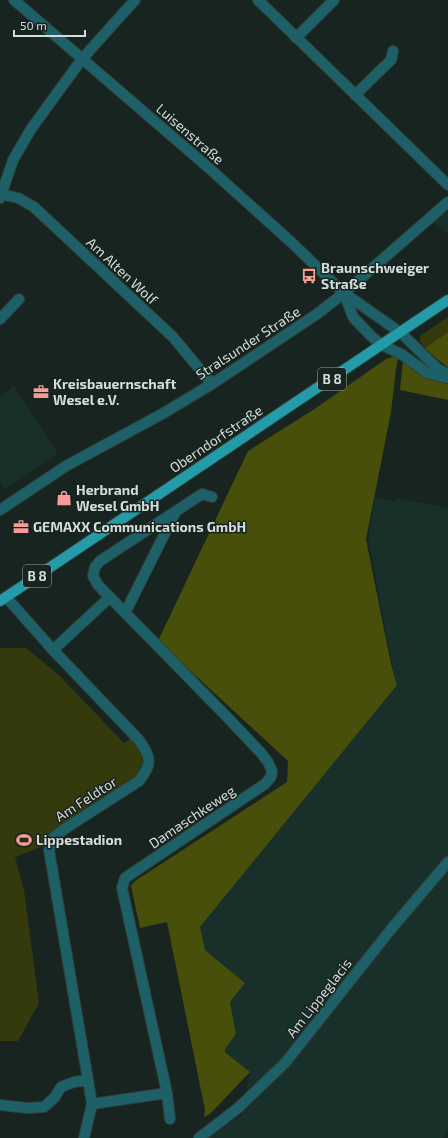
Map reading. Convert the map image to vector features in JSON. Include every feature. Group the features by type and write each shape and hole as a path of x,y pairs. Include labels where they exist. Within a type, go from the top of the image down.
{"main road":[{"name":"Oberndorfstraße","path":"3,599 448,300"}],"street":[{"name":"Luisenstraße","path":"14,0 210,169 291,242 344,293 401,333"},
{"path":"1,196 13,160 28,136 82,59 135,0"},
{"path":"258,0 448,185"},
{"path":"296,38 334,0"},
{"path":"355,95 391,60 393,51"},
{"name":"Am Alten Wolf","path":"1,196 18,198 34,207 173,337 212,384"},
{"path":"344,293 448,202"},
{"name":"Luisenstraße","path":"344,293 353,317 382,345"},
{"name":"Stralsunder Straße","path":"0,510 66,466 162,414 212,384 318,314 344,293"},
{"path":"0,319 19,299"},
{"path":"401,333 438,369 448,374"},
{"path":"382,345 404,355 427,373 448,378"},
{"name":"Damaschkeweg","path":"170,1119 168,1093 122,888 125,878 265,784 271,777 272,771 268,762 253,744 98,585 93,576 95,568 100,561 177,509 202,494 212,497"},
{"path":"126,613 177,509"},
{"path":"53,650 110,597"},
{"name":"Am Feldtor","path":"3,599 139,740 148,752 149,761 146,770 139,781 63,830 54,837 49,850 88,1080"},
{"name":"Am Lippeglacis","path":"199,1138 238,1108 285,1063 392,928 448,862"},
{"path":"0,1105 27,1108 44,1107 55,1097 61,1087 74,1082 88,1080 92,1104 84,1138"},
{"path":"92,1104 168,1093"}],"shaded area":[{"path":"448,208 448,233 432,222"},
{"path":"14,386 58,453 4,489 0,482 0,396"},
{"path":"375,497 394,501 398,498 448,508 448,1129 443,1138 208,1138 242,1114 250,1072 225,1052 224,1049 236,1034 230,1002 245,983 205,950 200,927 396,685 368,539"}],"green space":[{"path":"448,317 448,332 425,348 420,341 420,336"},
{"path":"448,332 448,367 425,348"},
{"path":"393,357 398,358 391,412 366,539 391,664 397,685 200,927 205,950 245,983 230,1002 236,1034 225,1049 225,1052 250,1072 210,1114 204,1117 205,1110 167,922 140,928 131,886 135,881 287,782 288,761 158,641 248,451 316,408 386,359"},
{"path":"403,360 448,383 448,400 400,390"},
{"name":"Lippestadion","path":"0,648 26,648 59,675 124,743 131,738 140,749 143,761 136,777 50,833 44,846 15,857 24,890 39,1003 18,1041 0,1041"}],"place":[{"name":"Braunschweiger Straße","path":"309,276"},
{"name":"Kreisbauernschaft Wesel e.V.","path":"41,392"},
{"name":"Herbrand Wesel GmbH","path":"64,498"},
{"name":"GEMAXX Communications GmbH","path":"21,527"},
{"name":"Lippestadion","path":"24,840"}]}
